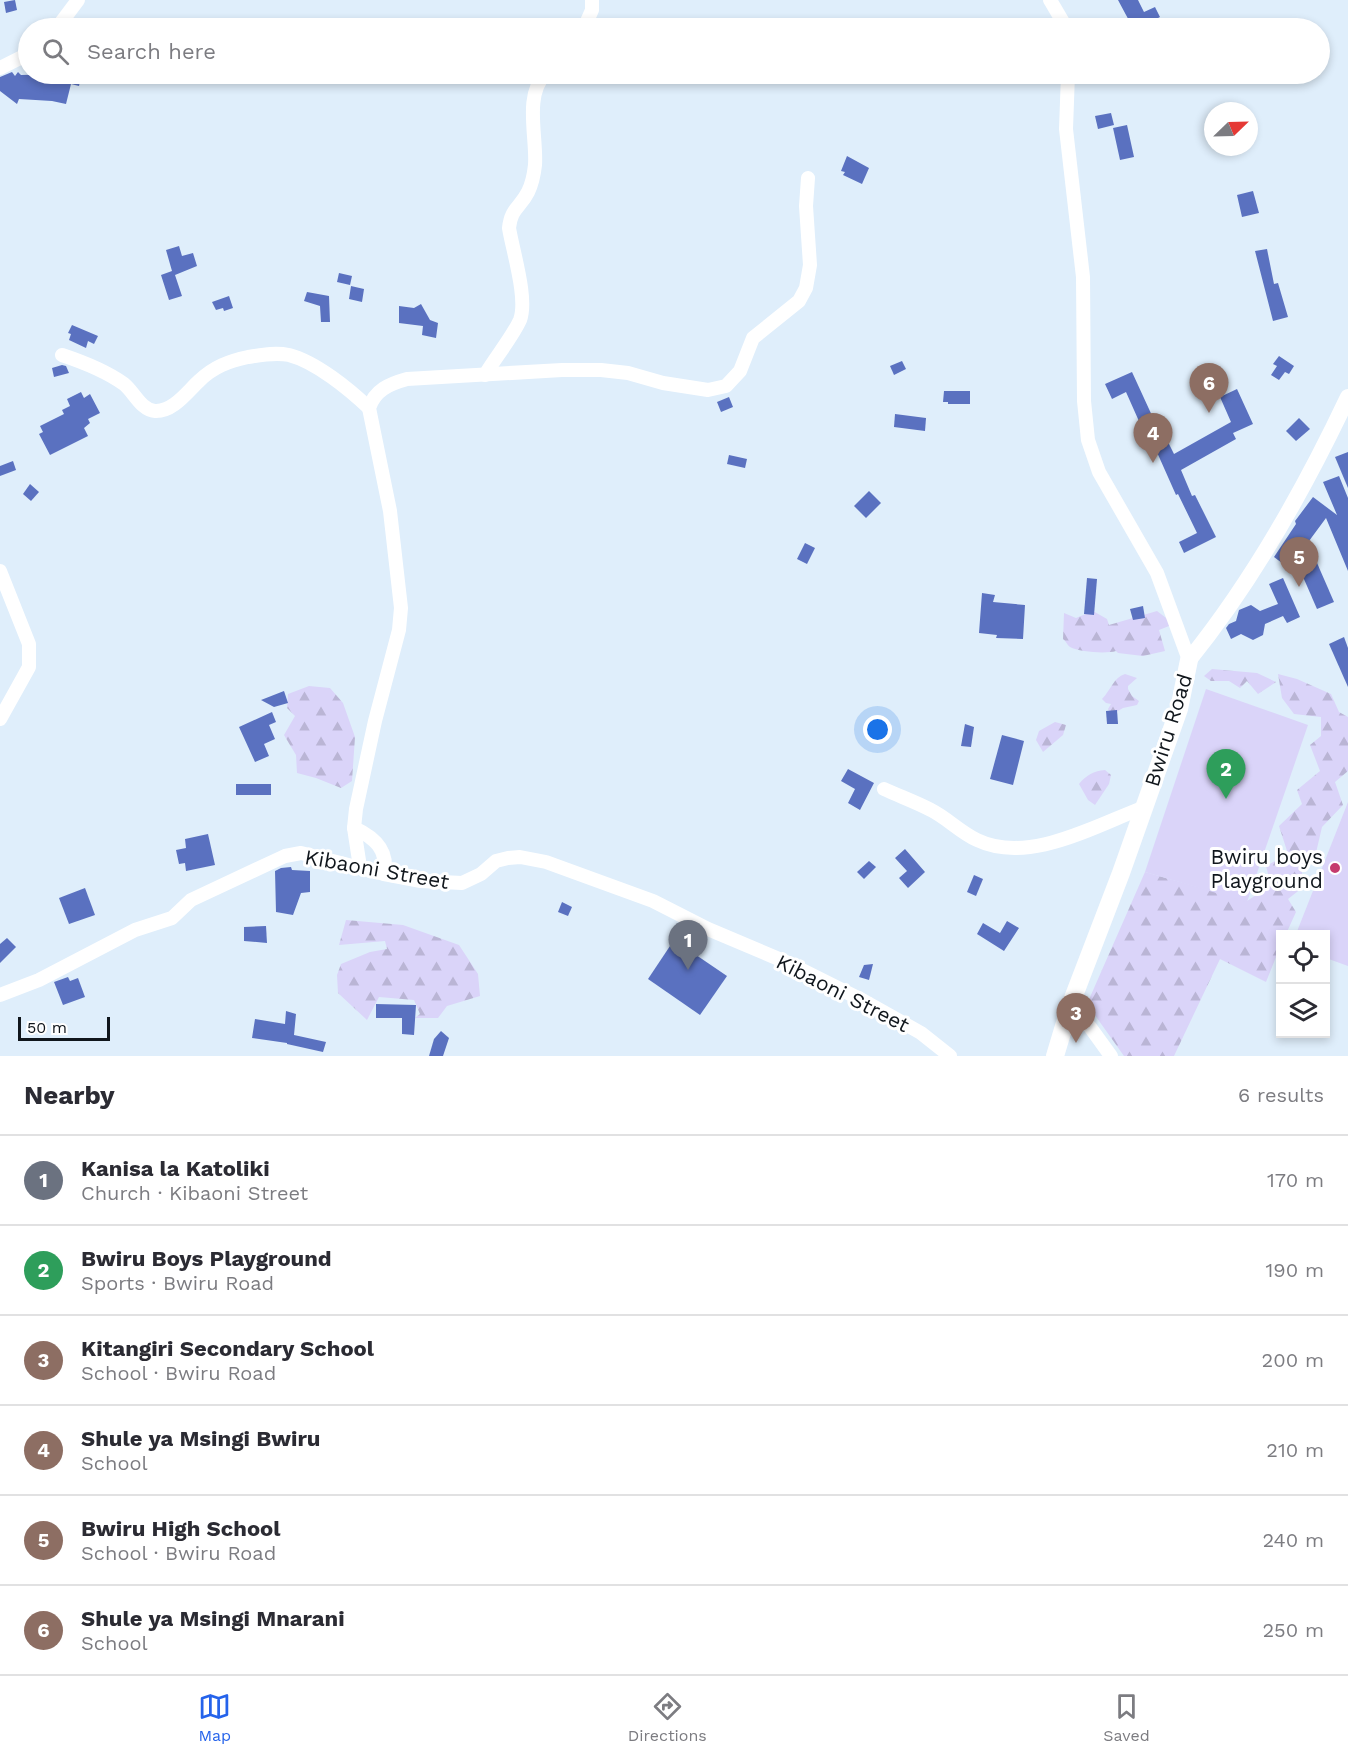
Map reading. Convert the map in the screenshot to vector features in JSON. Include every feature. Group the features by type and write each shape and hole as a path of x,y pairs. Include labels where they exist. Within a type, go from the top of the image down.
{"main road":[{"name":"Bwiru Road","path":"1055,1056 1070,1006 1145,807 1179,709 1189,660"}],"street":[{"path":"64,18 78,0"},
{"path":"588,18 592,10 592,0"},
{"path":"1050,0 1061,18"},
{"path":"0,68 18,59"},
{"path":"485,375 515,330 522,309 509,228 511,215 528,193 532,182 535,164 536,89 539,84"},
{"path":"1068,84 1066,129 1083,277 1084,401 1088,440 1099,472 1157,573 1189,660"},
{"path":"360,867 354,828 356,809 375,721 399,630 401,608 390,511 369,408 372,398 393,382 406,379 601,370 708,390 726,386 740,371 753,338 799,301 806,288 810,265 806,206 808,178"},
{"path":"62,355 78,360 125,385 151,411 168,408 211,370 225,363 277,354 290,356 312,366 353,393 369,408"},
{"name":"Bwiru Road","path":"1189,660 1215,628 1264,552 1328,440 1348,397"},
{"path":"0,571 29,644 29,667 0,719"},
{"path":"884,789 930,809 978,841 1013,848 1032,847 1074,836 1145,807"},
{"path":"354,828 373,838 379,845 385,858 384,874"},
{"name":"Kibaoni Street","path":"0,995 39,980 135,930 172,918 191,900 209,890 285,856 301,853 384,874 462,883 481,874 496,861 520,857 546,862 653,901 708,929 786,962 921,1033 950,1056"},
{"path":"1070,1006 1111,1056"}],"green space":[{"path":"1093,611 1107,619 1109,625 1157,611 1174,624 1159,630 1165,651 1143,656 1116,651 1086,651 1070,647 1063,639 1064,613 1076,618"},
{"path":"1212,669 1257,673 1276,682 1258,694 1247,681 1240,688 1229,681 1211,681 1204,676"},
{"path":"1125,674 1137,678 1128,686 1128,689 1139,701 1137,705 1123,708 1111,715 1108,709 1111,704 1102,699 1115,681"},
{"path":"1278,674 1297,679 1331,694 1339,712 1348,717 1348,771 1335,782 1343,805 1322,827 1315,857 1302,870 1302,888 1288,899 1296,912 1288,930 1276,930 1276,957 1266,982 1220,959 1174,1056 1124,1056 1087,1004 1145,872 1247,901 1271,885 1266,866 1288,854 1279,826 1302,804 1297,790 1320,771 1310,745 1321,736 1321,717 1294,714 1282,698"},
{"path":"309,686 330,688 343,703 355,737 352,781 341,788 297,773 296,755 284,735 295,716 287,708 288,694"},
{"name":"Bwiru boys Playground","path":"1206,689 1308,725 1247,902 1145,872"},
{"path":"1055,722 1066,725 1063,735 1043,752 1036,740 1039,731"},
{"path":"1105,770 1111,775 1109,784 1095,805 1088,800 1079,784 1091,774"},
{"name":"Bwiru boys Playground","path":"1348,802 1348,966 1330,959 1330,930 1298,930"},
{"path":"346,920 403,925 459,945 478,974 480,996 447,1006 438,1018 415,1018 420,1014 414,1000 379,997 367,1020 338,993 337,975 341,964 370,952 387,949 385,941 339,945"}],"building":[{"path":"15,0 17,10 6,13 4,2"},
{"path":"1118,0 1138,0 1144,12 1155,7 1160,17 1158,18 1128,18"},
{"path":"12,72 15,76 18,72 18,84 71,84 66,104 19,99 17,104 0,91 0,77"},
{"path":"1111,113 1114,125 1098,129 1095,116"},
{"path":"1127,125 1134,157 1120,160 1113,128"},
{"path":"847,156 869,168 862,184 843,175 845,172 841,171"},
{"path":"1253,191 1259,213 1242,217 1237,195"},
{"path":"179,246 182,256 193,253 197,266 175,275 182,296 169,300 161,275 172,271 166,250"},
{"path":"1267,249 1274,284 1278,283 1288,317 1273,321 1255,251"},
{"path":"339,273 352,276 350,285 337,282"},
{"path":"351,286 364,289 362,302 349,299"},
{"path":"307,292 329,296 330,322 321,322 320,306 304,301"},
{"path":"229,296 233,308 224,311 223,308 216,310 212,302"},
{"path":"421,304 430,320 438,323 436,338 422,335 423,326 399,323 399,306 414,308"},
{"path":"72,325 98,336 94,344 88,341 86,348 69,340 71,334 68,333"},
{"path":"1279,356 1294,366 1289,374 1285,372 1279,380 1271,375 1277,366 1273,364"},
{"path":"902,361 906,369 894,375 890,366"},
{"path":"66,366 69,373 54,377 52,368"},
{"path":"1132,372 1160,433 1163,432 1174,454 1231,422 1220,397 1237,389 1253,424 1233,433 1236,439 1181,470 1192,496 1195,495 1216,537 1184,553 1179,542 1197,533 1144,427 1142,428 1126,392 1112,399 1105,384"},
{"path":"944,391 970,391 970,404 943,402"},
{"path":"81,392 84,398 90,394 100,413 88,419 90,423 84,428 88,436 50,455 39,434 43,432 40,426 64,414 62,410 70,406 67,399"},
{"path":"729,397 733,407 721,412 717,402"},
{"path":"895,414 926,418 925,431 894,427"},
{"path":"1299,418 1310,429 1296,441 1286,431"},
{"path":"1348,452 1348,488 1335,457"},
{"path":"729,455 747,459 745,468 727,464"},
{"path":"13,461 16,470 0,476 0,466"},
{"path":"1339,476 1348,498 1348,571 1326,518 1295,560 1293,556 1286,566 1274,557 1296,524 1295,521 1313,497 1337,515 1323,482"},
{"path":"30,484 39,492 31,501 23,494"},
{"path":"869,491 881,503 866,518 854,506"},
{"path":"805,543 815,548 807,564 797,559"},
{"path":"1314,556 1334,602 1317,609 1297,563"},
{"path":"1087,578 1097,579 1094,615 1084,614"},
{"path":"1283,578 1300,617 1287,623 1283,616 1265,624 1263,635 1253,640 1241,634 1231,639 1226,628 1236,621 1239,610 1251,605 1260,611 1278,604 1269,584"},
{"path":"982,593 995,595 993,602 1025,605 1023,639 996,638 997,635 979,633"},
{"path":"1143,606 1145,618 1133,620 1130,609"},
{"path":"1344,637 1348,648 1348,687 1329,644"},
{"path":"284,691 288,703 274,707 261,700"},
{"path":"1117,710 1118,724 1107,724 1106,711"},
{"path":"272,712 276,722 269,725 275,739 264,744 269,756 255,762 239,727"},
{"path":"965,724 974,727 971,747 961,746"},
{"path":"1002,735 1024,741 1013,785 990,779"},
{"path":"848,769 874,783 860,810 848,803 855,789 841,781"},
{"path":"236,784 271,784 271,795 236,795"},
{"path":"208,834 215,865 186,871 185,863 179,864 176,850 186,848 185,839"},
{"path":"905,849 925,872 908,888 899,878 907,871 895,858"},
{"path":"869,861 876,867 864,879 857,872"},
{"path":"291,867 292,870 310,871 310,892 301,893 293,915 276,912 275,871"},
{"path":"974,875 983,879 976,896 967,892"},
{"path":"85,888 95,915 69,924 59,898"},
{"path":"562,902 572,907 568,916 558,912"},
{"path":"1007,921 1019,928 1004,951 977,934 983,923 1000,933"},
{"path":"266,926 267,943 244,941 244,927"},
{"path":"7,938 16,947 0,963 0,944"},
{"path":"674,940 727,976 700,1015 648,979"},
{"path":"873,964 869,980 859,977 864,965"},
{"path":"68,977 70,981 78,978 85,997 63,1005 54,982"},
{"path":"376,1004 416,1005 414,1035 402,1034 402,1018 376,1018"},
{"path":"286,1011 296,1014 294,1035 326,1042 323,1052 287,1043 252,1038 255,1019 285,1024"},
{"path":"441,1031 449,1038 443,1056 429,1056 434,1039"}],"place":[{"name":"Shule ya Msingi Mnarani","path":"1209,413"},
{"name":"Shule ya Msingi Bwiru","path":"1153,463"},
{"name":"Bwiru High School","path":"1299,587"},
{"name":"Bwiru Boys Playground","path":"1226,799"},
{"name":"Bwiru boys Playground","path":"1335,868"},
{"name":"Kanisa la Katoliki","path":"688,970"},
{"name":"Kitangiri Secondary School","path":"1076,1043"}]}
